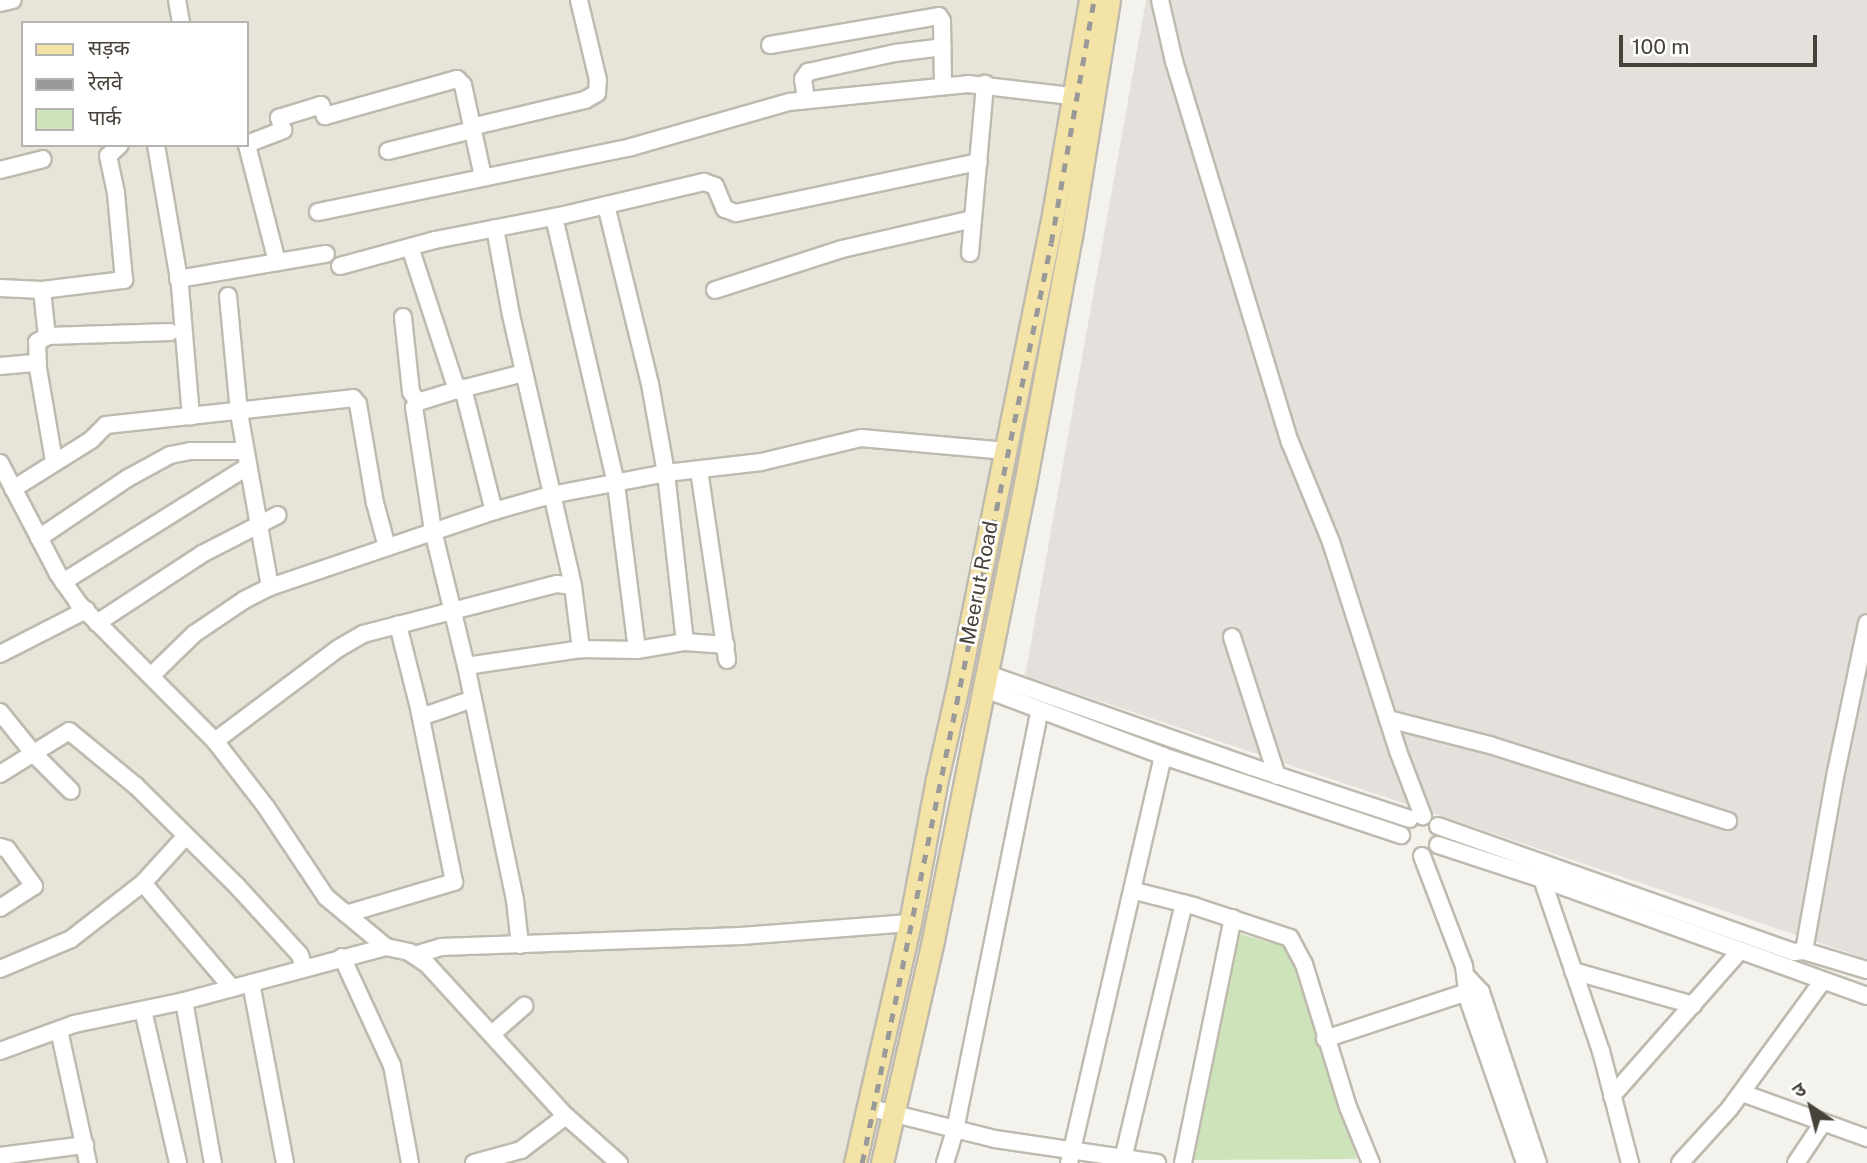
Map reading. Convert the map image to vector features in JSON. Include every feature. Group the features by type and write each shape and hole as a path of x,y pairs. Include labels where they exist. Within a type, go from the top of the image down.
{"main road":[{"name":"Meerut Road","path":"855,1163 910,923 937,779 1006,452 1051,226 1071,96 1090,0"},
{"name":"Meerut Road","path":"882,1163 896,1113 986,682 1071,237 1109,0"},
{"path":"961,673 986,682"}],"street":[{"path":"0,3 13,0"},
{"path":"177,0 181,21"},
{"path":"388,151 585,100 597,93 598,80 579,0"},
{"path":"1160,0 1174,61 1290,442 1331,542 1388,719 1416,817"},
{"path":"770,45 935,16 942,18 943,86"},
{"path":"806,100 803,79 808,72 895,53 943,47"},
{"path":"248,145 283,130 279,118 321,105 325,116 457,79 463,85 483,177"},
{"path":"318,212 631,147 789,102 985,84 1071,96"},
{"path":"970,253 985,84"},
{"path":"0,288 41,290 119,283 124,279 116,193 108,156 118,147"},
{"path":"156,147 178,279 191,417"},
{"path":"248,147 277,262"},
{"path":"0,170 43,159"},
{"path":"340,267 410,247 704,182 715,187 725,209 736,213 979,162"},
{"path":"606,205 650,384 666,474 685,642"},
{"path":"554,216 616,484 637,650"},
{"path":"715,290 842,249 973,219"},
{"path":"495,228 524,373 573,586 581,649"},
{"path":"410,247 460,389 494,510"},
{"path":"178,279 326,254"},
{"path":"41,290 47,337"},
{"path":"228,296 239,413 270,587"},
{"path":"403,317 411,392 418,402"},
{"path":"54,461 37,363 37,342 47,337 170,332"},
{"path":"0,366 37,363"},
{"path":"520,945 515,900 473,699 433,531 414,407 418,402 460,389 524,373"},
{"path":"13,489 91,440 106,425 239,413 345,398 356,400 375,503 387,547"},
{"path":"150,676 194,634 228,610 270,587 494,510 551,495 666,474 774,459 861,438 1006,452"},
{"path":"38,538 128,478 170,456 191,451 246,459"},
{"path":"63,582 246,459"},
{"path":"0,463 63,582 91,617 215,741 265,807 315,884 386,947 415,955 492,1034 566,1116 619,1163"},
{"path":"466,666 581,649 637,650 685,642 726,653 699,470"},
{"path":"0,654 91,617 202,554 278,515"},
{"path":"215,741 351,640 451,610 557,584 573,586"},
{"path":"1804,951 1836,772 1867,623"},
{"path":"346,914 454,882 421,717 398,625"},
{"path":"1232,637 1277,776"},
{"path":"986,682 1027,688 1277,776 1416,817 1794,952 1804,951 1867,970"},
{"path":"986,682 1039,712 1401,835"},
{"path":"1021,704 1027,688"},
{"path":"421,717 473,699"},
{"path":"945,1163 955,1130 1039,712"},
{"path":"0,713 34,754 71,791"},
{"path":"1388,719 1490,745 1727,821"},
{"path":"0,774 69,731 136,786 237,886 300,955 304,968"},
{"path":"1070,1158 1135,891 1163,756"},
{"path":"1401,835 1416,817"},
{"path":"1438,827 1438,845"},
{"path":"1401,835 1405,848 1422,856 1538,1163"},
{"path":"0,969 71,939 143,883 185,837"},
{"path":"1422,856 1438,845"},
{"path":"1438,845 1542,879 1867,996"},
{"path":"0,847 7,849 34,886 0,908"},
{"path":"1542,879 1601,1051 1630,1163"},
{"path":"143,883 232,988"},
{"path":"1135,891 1184,903 1290,938 1304,964 1325,1039 1371,1163"},
{"path":"1123,1159 1184,903"},
{"path":"1183,1163 1233,918"},
{"path":"415,955 442,947 741,936 910,923"},
{"path":"0,1051 59,1030 184,1001 386,947"},
{"path":"1612,1096 1740,952"},
{"path":"342,957 392,1065 410,1163"},
{"path":"1573,971 1693,1005"},
{"path":"251,982 285,1163"},
{"path":"1680,1163 1742,1093 1822,982"},
{"path":"1325,1039 1471,986"},
{"path":"1471,986 1525,1163"},
{"path":"184,1001 214,1163"},
{"path":"492,1034 524,1006"},
{"path":"144,1010 178,1163"},
{"path":"59,1030 88,1163"},
{"path":"1742,1093 1867,1138"},
{"path":"867,1107 1070,1158 1157,1163"},
{"path":"474,1163 521,1150 566,1116"},
{"path":"1796,1163 1822,1124"},
{"path":"0,1156 85,1145"}],"shaded area":[{"path":"0,0 1086,0 1002,445 848,1163 0,1163"},
{"path":"1146,0 1867,0 1867,959 1025,676"}],"green space":[{"path":"1237,933 1289,948 1357,1159 1192,1160"}],"railway":[{"path":"862,1163 1051,243 1094,0"}]}
